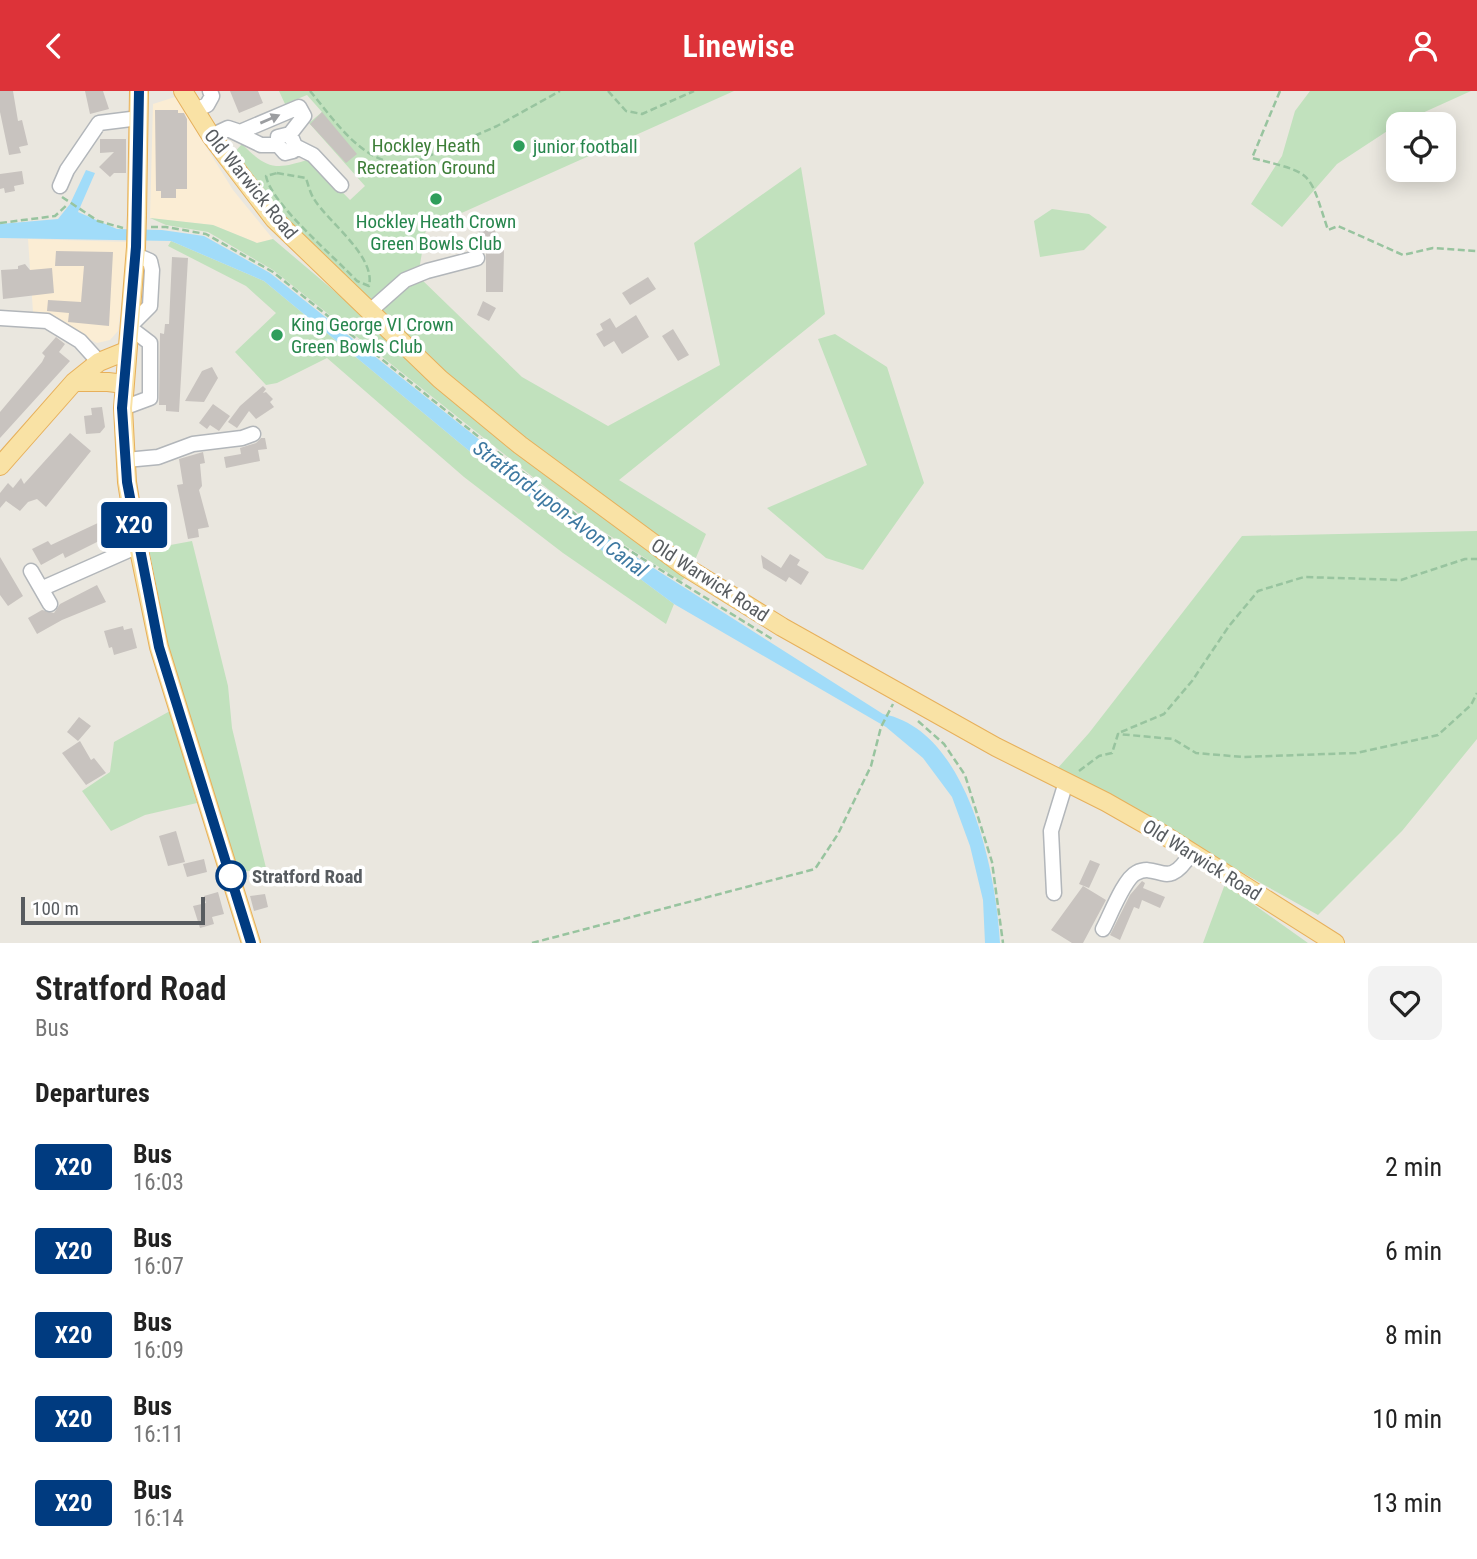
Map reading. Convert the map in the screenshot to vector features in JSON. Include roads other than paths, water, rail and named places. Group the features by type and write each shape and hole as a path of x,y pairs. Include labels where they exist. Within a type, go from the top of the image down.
{"main road":[{"path":"139,91 136,251 122,408 127,482 159,647 251,943"},
{"name":"Old Warwick Road","path":"183,91 211,136 274,219 440,379 520,445 684,566 782,627 996,747 1107,802 1335,943"},
{"path":"0,466 74,382 99,362 125,351"},
{"path":"74,382 124,384"}],"street":[{"path":"195,110 207,105 212,96 210,91"},
{"path":"211,136 228,128 240,132 299,107 304,116 293,140"},
{"path":"60,185 99,123 139,118"},
{"path":"228,128 251,141 278,145 278,137 293,140 313,155 341,185"},
{"path":"370,311 404,280 477,258"},
{"path":"0,318 47,321 80,341 99,362"},
{"path":"122,408 150,398 150,343 129,327"},
{"path":"126,460 158,457 193,444 242,438 253,434"},
{"path":"43,588 138,545"},
{"path":"31,571 50,604"},
{"path":"1054,893 1051,831 1066,782"},
{"path":"1102,929 1132,876 1144,871 1166,875 1175,872 1192,853"}],"water":[{"name":"Stratford-upon-Avon Canal","path":"86,170 95,173 78,212 117,229 162,230 204,236 270,273 589,527 883,714 912,725 937,746 972,807 984,843 992,879 1000,943 985,943 983,900 970,846 952,797 923,758 886,727 674,604 479,459 264,281 171,241 0,238 0,224 58,219 70,204"}],"place":[{"name":"junior football","path":"519,146"},
{"name":"Hockley Heath Crown Green Bowls Club","path":"436,199"},
{"name":"King George VI Crown Green Bowls Club","path":"277,335"},
{"name":"Stratford Road","path":"231,876"}],"park label":[{"name":"Hockley Heath Recreation Ground","path":"426,156"}]}
